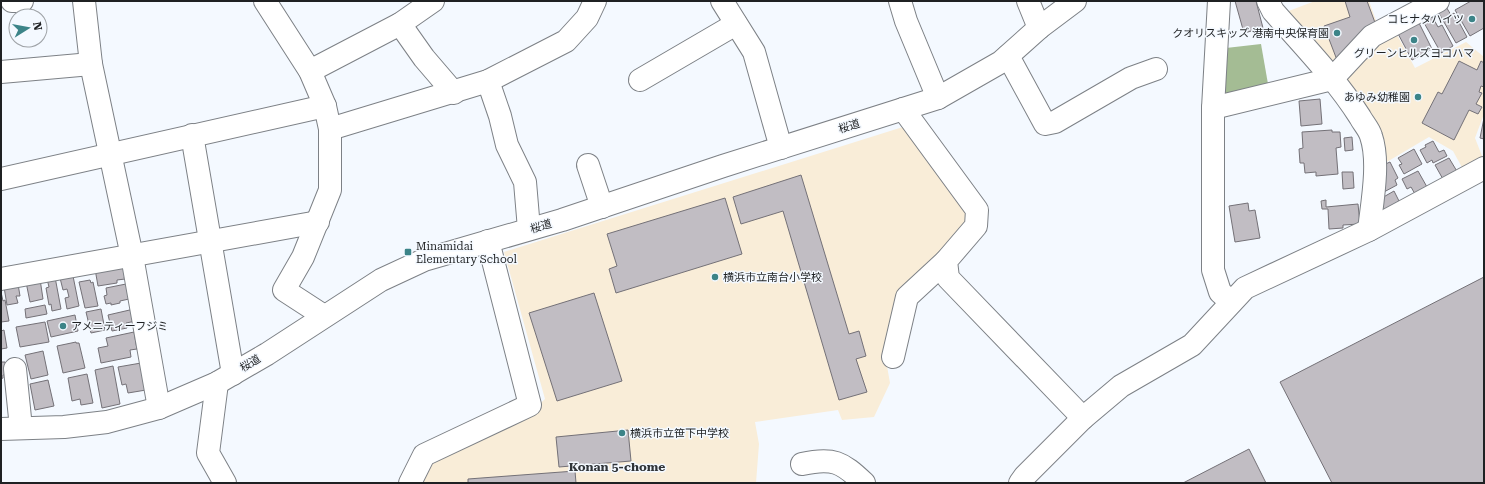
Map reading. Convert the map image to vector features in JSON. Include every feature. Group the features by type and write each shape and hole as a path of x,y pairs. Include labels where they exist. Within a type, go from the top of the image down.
{"street":[{"path":"12,1 22,1"},
{"path":"84,1 91,64 132,256 159,408"},
{"path":"310,71 400,24 433,1"},
{"path":"330,129 454,93 488,81 566,41 587,18 596,1"},
{"path":"722,1 754,52 781,148"},
{"path":"900,1 906,21 938,98"},
{"path":"1028,1 1039,28"},
{"name":"桜道","path":"11,428 64,427 107,422 159,408 225,378 381,280 424,260 602,207 938,98 1001,62 1039,28 1075,1"},
{"path":"1219,1 1213,108 1213,270 1220,292 1231,302"},
{"path":"1268,1 1273,11 1332,79 1353,106 1371,135 1375,183 1369,230"},
{"path":"1213,108 1332,79 1372,36 1438,1"},
{"path":"274,4 310,71 325,106 330,129 330,190 303,257 284,290 324,316"},
{"path":"400,24 424,58 454,93"},
{"path":"640,80 736,24"},
{"path":"1008,56 1045,124 1055,122 1131,78 1156,69"},
{"path":"1,72 91,64"},
{"path":"488,81 500,116 507,146 525,182 529,229"},
{"path":"1,179 325,106"},
{"path":"893,357 907,297 946,261 976,226 977,210 903,109"},
{"path":"192,135 211,242 225,378 208,453 225,483"},
{"path":"588,165 602,207"},
{"path":"1020,483 1025,476 1083,418 1121,386 1192,345 1245,288 1369,230 1484,168"},
{"path":"1,279 318,222"},
{"path":"410,483 424,455 530,405 488,241"},
{"path":"946,261 948,278 1083,418"},
{"path":"11,428 15,369"},
{"path":"802,464 817,461 836,462 851,470 864,483"}],"shaded area":[{"name":"クオリスキッズ 港南中央保育園","path":"1315,1 1369,1 1379,29 1332,69 1286,12"},
{"name":"あゆみ幼稚園","path":"1395,31 1415,68 1466,42 1484,57 1484,114 1475,138 1484,161 1464,171 1453,151 1429,137 1380,166 1340,81 1379,41"},
{"name":"横浜市立南台小学校","path":"906,126 969,208 969,221 884,349 890,383 874,417 842,420 838,410 755,422 759,444 756,483 415,483 427,460 530,413 545,399 504,252"}],"green space":[{"path":"1261,44 1268,84 1224,98 1226,48"}],"building":[{"path":"1235,1 1256,1 1263,28 1244,33"},
{"path":"1345,1 1367,1 1377,28 1337,60 1324,26 1350,17"},
{"name":"コヒナタハイツ","path":"1471,1 1484,1 1484,28 1470,36 1455,10"},
{"path":"1445,5 1451,15 1454,13 1467,37 1456,43 1437,10"},
{"path":"1432,16 1438,27 1442,25 1453,46 1441,53 1423,21"},
{"name":"グリーンヒルズヨコハマ","path":"1417,19 1432,49 1412,60 1396,30"},
{"path":"1459,61 1477,70 1481,61 1484,63 1484,87 1481,86 1479,92 1482,93 1476,104 1482,107 1478,114 1469,110 1454,140 1422,123 1438,92 1442,94"},
{"path":"1320,99 1322,124 1301,126 1299,101"},
{"path":"1484,118 1484,139 1480,138"},
{"path":"1332,130 1332,132 1340,132 1341,147 1336,148 1338,174 1316,176 1316,172 1305,173 1304,163 1300,163 1299,149 1303,148 1302,132"},
{"path":"1352,137 1353,150 1345,151 1344,138"},
{"path":"1433,141 1439,152 1444,150 1447,156 1433,163 1432,160 1427,163 1420,150 1426,147 1425,145"},
{"path":"1414,149 1422,164 1404,174 1399,165 1402,164 1398,158"},
{"path":"1449,158 1458,173 1444,181 1435,165"},
{"path":"1390,162 1398,178 1395,180 1397,185 1382,193 1381,166"},
{"path":"1418,171 1427,187 1415,194 1411,187 1407,189 1402,179"},
{"path":"1342,172 1353,172 1354,188 1343,189"},
{"path":"801,175 849,334 859,331 866,356 856,359 867,392 839,400 783,211 741,224 733,197"},
{"path":"1394,191 1399,201 1382,212 1380,199"},
{"path":"725,198 742,254 616,293 609,269 617,266 607,234"},
{"path":"1326,200 1326,207 1358,204 1360,224 1343,225 1343,228 1329,229 1328,209 1322,209 1321,201"},
{"path":"1248,203 1249,211 1255,210 1260,238 1235,242 1229,206"},
{"path":"124,264 125,279 117,280 117,283 98,286 95,269"},
{"path":"73,276 79,306 67,309 65,298 69,297 67,289 63,290 60,278"},
{"path":"55,277 61,309 52,311 51,304 49,305 46,288 49,287 47,279"},
{"path":"1484,277 1484,483 1332,483 1280,382"},
{"path":"40,279 43,299 30,302 26,282"},
{"path":"90,280 91,283 93,282 98,306 85,308 79,282"},
{"path":"18,284 20,296 16,296 18,303 7,305 4,287"},
{"path":"126,284 129,299 111,305 111,303 106,304 104,296 107,295 106,288"},
{"path":"1,292 3,301 5,300 9,321 1,322"},
{"path":"594,293 622,381 557,401 529,313"},
{"path":"45,305 47,314 26,318 25,309"},
{"path":"101,309 105,330 91,333 86,312"},
{"path":"134,309 136,321 126,323 127,328 112,331 108,315"},
{"name":"アメニティーフジミ","path":"75,315 78,331 51,337 47,321"},
{"path":"45,322 49,342 20,347 16,327"},
{"path":"4,330 7,348 1,349 1,331"},
{"path":"134,332 137,349 130,350 131,357 101,363 98,348 108,346 106,338"},
{"path":"76,342 79,343 85,368 63,373 57,346"},
{"path":"43,351 48,375 31,379 25,355"},
{"path":"1,362 5,362 8,374 3,375 3,378 1,379"},
{"path":"141,363 146,390 128,393 126,384 122,385 118,367"},
{"path":"113,366 120,404 102,408 95,370"},
{"path":"87,374 93,403 81,405 80,399 72,401 68,378"},
{"path":"48,380 54,406 35,410 30,384"},
{"path":"628,430 631,461 559,467 556,437"},
{"path":"1249,449 1266,483 1183,483"},
{"path":"575,471 576,483 468,483 468,479"}],"place":[{"name":"コヒナタハイツ","path":"1472,19"},
{"name":"クオリスキッズ 港南中央保育園","path":"1337,33"},
{"name":"グリーンヒルズヨコハマ","path":"1414,40"},
{"name":"あゆみ幼稚園","path":"1418,97"},
{"name":"Minamidai Elementary School","path":"408,252"},
{"name":"横浜市立南台小学校","path":"715,277"},
{"name":"アメニティーフジミ","path":"63,326"},
{"name":"横浜市立笹下中学校","path":"622,433"}],"district":[{"name":"Konan 5-chome","path":"617,467"}]}
